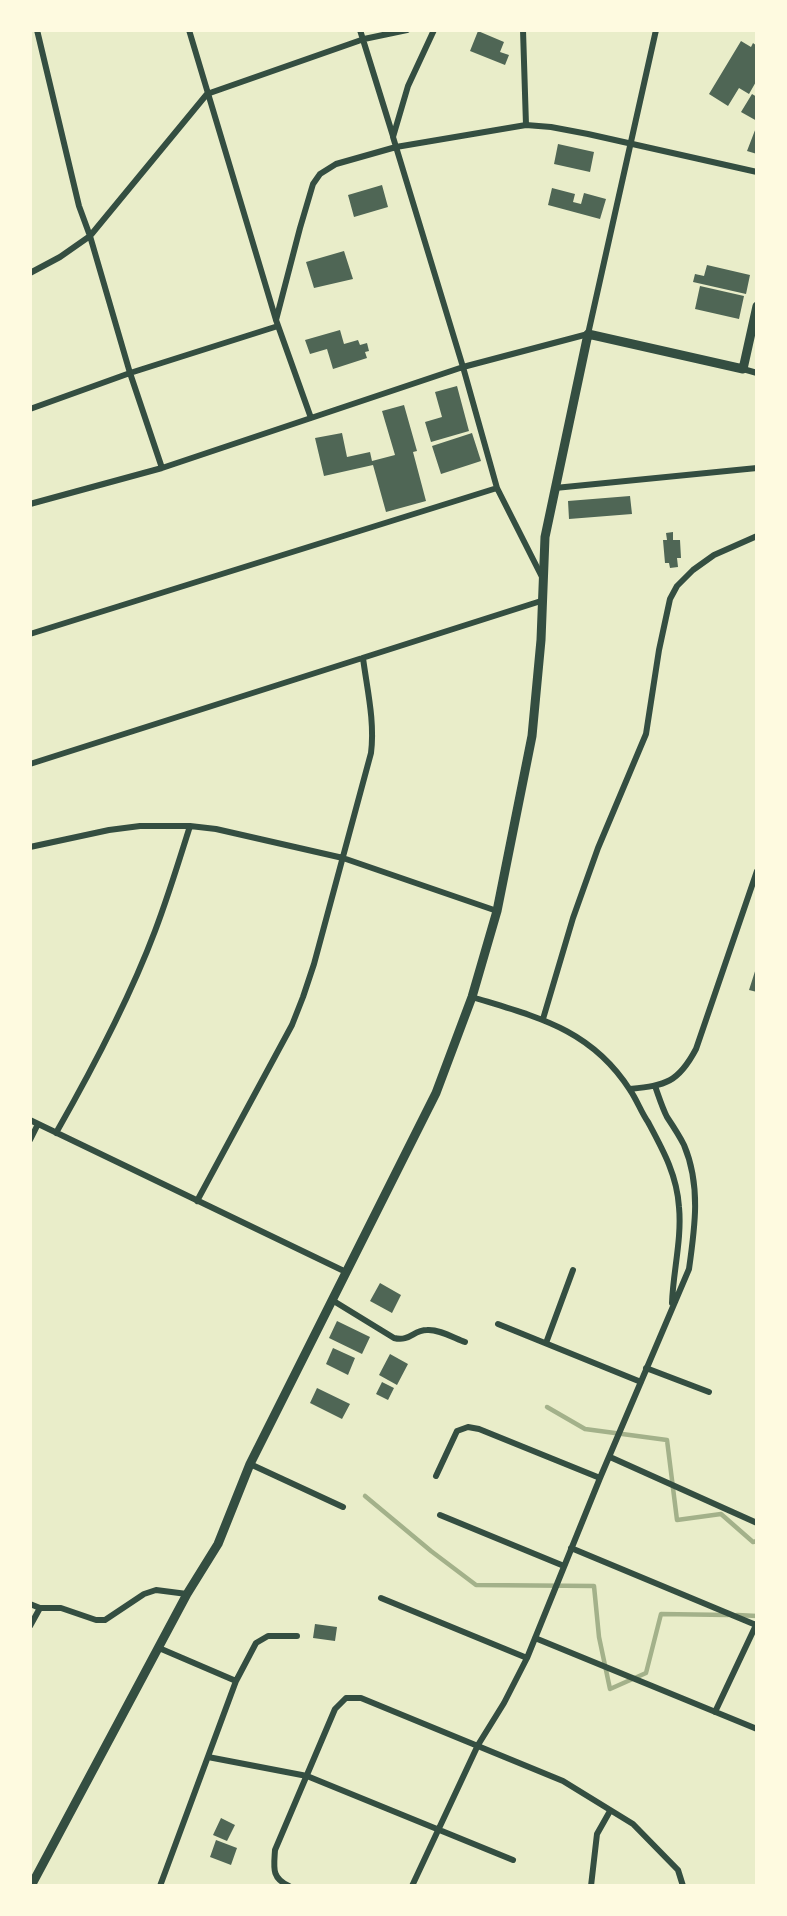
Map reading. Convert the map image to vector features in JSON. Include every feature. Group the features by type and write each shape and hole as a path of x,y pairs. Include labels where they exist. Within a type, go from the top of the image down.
{"street":[{"path":"37,30 79,206 130,373 162,468"},
{"path":"189,30 277,323 311,418"},
{"path":"360,30 463,367 496,488 543,579"},
{"path":"30,273 60,257 90,236 207,94 364,39 407,30"},
{"path":"393,136 408,86 434,30"},
{"path":"523,30 526,125"},
{"path":"31,1886 187,1594 218,1544 250,1464 436,1093 472,997 497,910 532,736 539,674 545,537 656,30"},
{"path":"277,323 313,184 320,174 336,164 396,147 526,125 551,127 630,143 757,172"},
{"path":"743,369 757,306"},
{"path":"30,410 277,323"},
{"path":"30,504 162,468 463,367 588,334 757,373"},
{"path":"555,489 757,468"},
{"path":"30,634 496,488"},
{"path":"543,1019 573,918 598,848 646,734 659,650 670,599 677,586 693,570 714,555 757,536"},
{"path":"30,764 541,601"},
{"path":"197,1202 292,1025 314,963 371,753 373,736 363,658"},
{"path":"30,847 130,827 190,826 216,829 343,858 497,910"},
{"path":"56,1132 77,1096 135,981 155,931 190,826"},
{"path":"630,1089 655,1086 677,1077 687,1066 696,1049 757,871"},
{"path":"472,997 543,1019 581,1038 598,1052 630,1089 671,1166 677,1187 680,1209 672,1307"},
{"path":"412,1886 478,1745 504,1703 527,1658 600,1478 689,1269 694,1235 694,1182 690,1161 683,1143 666,1115 655,1086"},
{"path":"30,1120 346,1272"},
{"path":"30,1140 38,1124"},
{"path":"546,1343 573,1270"},
{"path":"332,1300 397,1339 405,1340 427,1330 433,1330 465,1342"},
{"path":"498,1324 640,1382"},
{"path":"646,1368 709,1392"},
{"path":"436,1476 457,1431 468,1427 479,1429 600,1478"},
{"path":"610,1457 757,1523"},
{"path":"250,1464 343,1507"},
{"path":"440,1515 564,1566"},
{"path":"571,1548 756,1624 715,1712"},
{"path":"30,1604 40,1608 61,1608 96,1620 105,1620 144,1594 156,1590 187,1594"},
{"path":"381,1598 527,1658"},
{"path":"30,1626 40,1608"},
{"path":"160,1886 236,1681 259,1640 268,1636 297,1636"},
{"path":"535,1638 757,1729"},
{"path":"159,1648 236,1681"},
{"path":"290,1886 280,1882 274,1871 275,1850 335,1709 346,1698 361,1698 563,1781 633,1824 678,1870 683,1886"},
{"path":"207,1757 307,1776 513,1860"},
{"path":"591,1886 597,1834 610,1811"}],"building":[{"path":"478,31 504,42 500,52 509,55 505,65 470,51"},
{"path":"741,41 751,47 753,43 757,46 757,80 749,94 739,88 728,106 709,94"},
{"path":"752,94 757,97 757,121 741,112"},
{"path":"757,125 757,154 747,151"},
{"path":"558,144 594,152 590,172 554,164"},
{"path":"382,185 388,207 354,217 348,195"},
{"path":"552,188 575,194 573,202 581,204 584,193 606,199 600,219 548,205"},
{"path":"344,251 353,279 314,288 306,262"},
{"path":"707,265 750,275 746,294 693,282 695,274 704,276"},
{"path":"700,286 744,296 739,319 695,309"},
{"path":"340,330 344,344 358,340 360,345 367,343 369,351 365,352 367,358 333,369 327,349 310,354 305,340"},
{"path":"457,386 469,431 431,442 425,422 442,417 435,392"},
{"path":"404,405 417,451 413,452 426,501 386,512 373,465 324,476 315,438 342,433 347,457 370,452 372,461 395,455 382,411"},
{"path":"472,433 481,461 441,474 432,446"},
{"path":"630,496 632,514 569,519 568,501"},
{"path":"673,532 673,540 680,540 681,558 677,558 678,567 670,568 669,563 665,563 663,540 667,540 666,533"},
{"path":"757,965 757,992 749,990"},
{"path":"380,1283 401,1295 392,1313 370,1301"},
{"path":"337,1321 370,1337 362,1354 329,1338"},
{"path":"333,1348 355,1358 348,1375 326,1364"},
{"path":"390,1354 408,1364 397,1385 379,1375"},
{"path":"382,1382 394,1388 388,1400 376,1394"},
{"path":"317,1388 350,1404 342,1419 310,1403"},
{"path":"315,1624 337,1627 335,1641 313,1638"},
{"path":"221,1818 235,1825 227,1841 213,1835"},
{"path":"216,1840 237,1848 231,1865 210,1857"}],"waterway":[{"path":"547,1407 585,1429 667,1440 677,1520 721,1514 753,1542 757,1541"},
{"path":"365,1496 476,1585 594,1586 599,1637 610,1689 646,1673 661,1614 728,1615"},
{"path":"737,1615 757,1616"}]}
